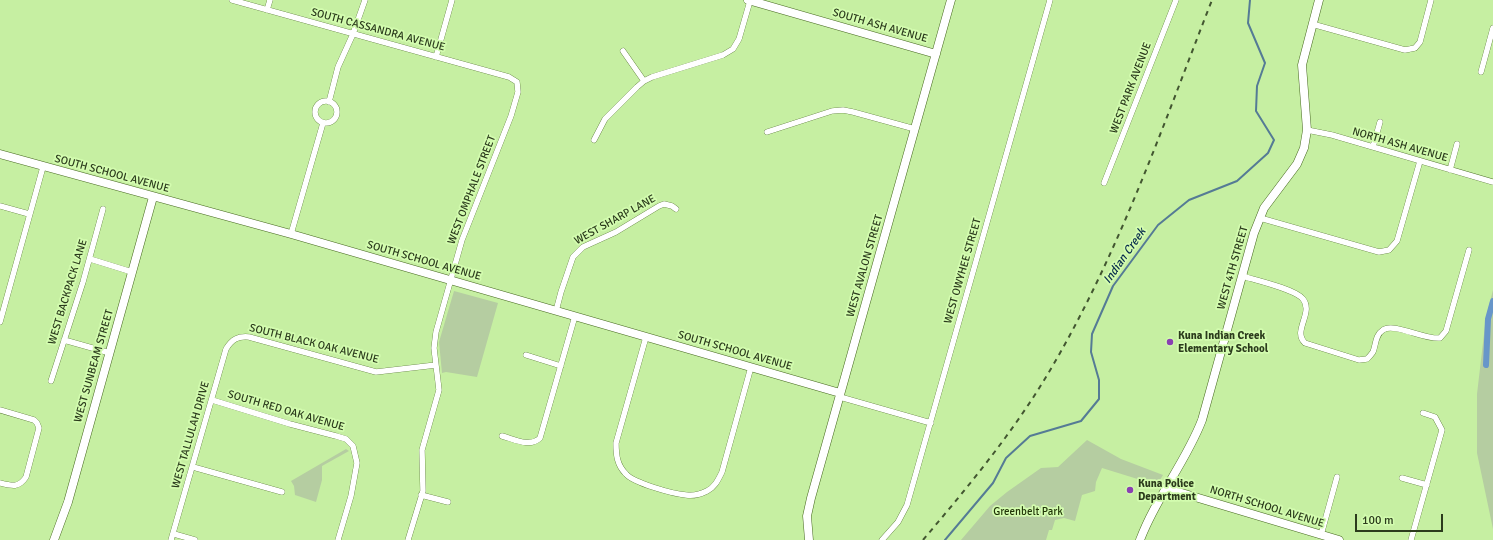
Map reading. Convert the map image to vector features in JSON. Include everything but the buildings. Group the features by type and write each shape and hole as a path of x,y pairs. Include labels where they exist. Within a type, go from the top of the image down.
{"street":[{"name":"SOUTH CASSANDRA AVENUE","path":"232,0 509,77 517,82"},
{"path":"267,10 270,0"},
{"path":"329,102 338,67 365,0"},
{"path":"436,56 452,0"},
{"path":"594,140 605,119 644,81 652,77 723,55 733,49 739,39 749,0"},
{"name":"SOUTH ASH AVENUE","path":"749,0 764,2 936,54"},
{"name":"WEST AVALON STREET","path":"809,540 807,516 951,0"},
{"name":"WEST OWYHEE STREET","path":"882,540 898,522 907,505 1050,0"},
{"name":"WEST PARK AVENUE","path":"1104,183 1176,0"},
{"name":"WEST 4TH STREET","path":"1140,540 1165,488 1190,449 1202,420 1242,276 1260,218 1273,195 1297,164 1304,148 1307,130 1302,65 1319,0"},
{"path":"1312,24 1405,50 1415,48 1420,42 1431,0"},
{"path":"1481,72 1493,28"},
{"path":"623,51 644,81"},
{"name":"WEST OMPHALE STREET","path":"408,540 422,495 422,450 439,390 434,348 435,336 462,240 511,116 518,92 517,82"},
{"path":"329,102 335,107 336,116 331,122 322,123 316,118 315,110 320,103 329,102"},
{"path":"766,132 829,112 843,110 915,129"},
{"path":"1373,147 1380,122"},
{"path":"291,234 322,123"},
{"name":"NORTH ASH AVENUE","path":"1307,130 1332,135 1490,182"},
{"path":"1450,170 1457,144"},
{"name":"SOUTH SCHOOL AVENUE","path":"0,154 291,234 751,367 840,395"},
{"path":"1260,218 1379,252 1389,250 1397,241 1420,161"},
{"path":"0,322 43,167"},
{"name":"WEST SUNBEAM STREET","path":"54,540 68,502 153,197"},
{"name":"WEST SHARP LANE","path":"556,311 568,271 573,257 577,252 632,223 659,206 664,204 672,206 676,209"},
{"path":"0,206 30,214"},
{"name":"WEST BACKPACK LANE","path":"51,381 84,282 103,209"},
{"path":"1242,276 1279,287 1300,296 1306,305 1300,335 1302,340 1309,345 1359,360 1367,359 1372,353 1378,335 1384,329 1392,327 1432,339 1440,338 1446,331 1469,250"},
{"path":"90,259 132,272"},
{"path":"502,436 528,443 536,442 540,438 575,316"},
{"name":"SOUTH BLACK OAK AVENUE","path":"235,339 242,336 249,337 376,372 436,365"},
{"path":"646,337 616,443 618,463 622,471 632,479 679,494 688,495 705,492 712,488 717,482 722,472 751,367"},
{"name":"WEST TALLULAH DRIVE","path":"172,540 226,349 235,339"},
{"path":"64,340 110,353"},
{"path":"526,355 561,366"},
{"path":"840,395 930,424"},
{"name":"SOUTH RED OAK AVENUE","path":"212,400 290,424 346,439 352,446 357,463 351,496 338,540"},
{"path":"0,410 29,418 37,423 38,434 26,476 20,485 11,486 0,483"},
{"path":"1411,540 1442,430 1435,417 1423,413"},
{"path":"193,467 282,492"},
{"path":"1321,535 1337,477"},
{"path":"1402,478 1427,485"},
{"name":"NORTH SCHOOL AVENUE","path":"1165,488 1339,540"},
{"path":"422,495 448,502"},
{"path":"174,534 195,540"}],"green space":[{"path":"1493,290 1493,529 1477,453 1477,394 1486,317"},
{"path":"454,291 498,303 477,377 446,372 442,373 439,342"},
{"name":"Greenbelt Park","path":"1087,440 1121,459 1163,475 1157,485 1102,468 1096,482 1095,491 1082,495 1075,521 1064,518 1055,520 1052,530 1049,530 1046,540 961,540 990,506 1007,492 1041,468 1058,467"},
{"path":"346,449 349,451 322,466 322,480 316,502 295,495 294,486 291,481"}],"waterway":[{"name":"Indian Creek","path":"945,540 993,483 1006,458 1030,436 1081,421 1099,399 1099,380 1091,352 1092,334 1113,286 1158,225 1189,200 1237,181 1268,153 1274,140 1256,111 1257,86 1265,63 1248,23 1250,0"},
{"path":"1486,365 1488,319 1493,301"}],"railway":[{"path":"923,540 972,481 1018,420 1046,377 1071,332 1117,240 1212,0"}],"place":[{"name":"Kuna Indian Creek Elementary School","path":"1170,342"},
{"name":"Kuna Police Department","path":"1130,490"}]}
